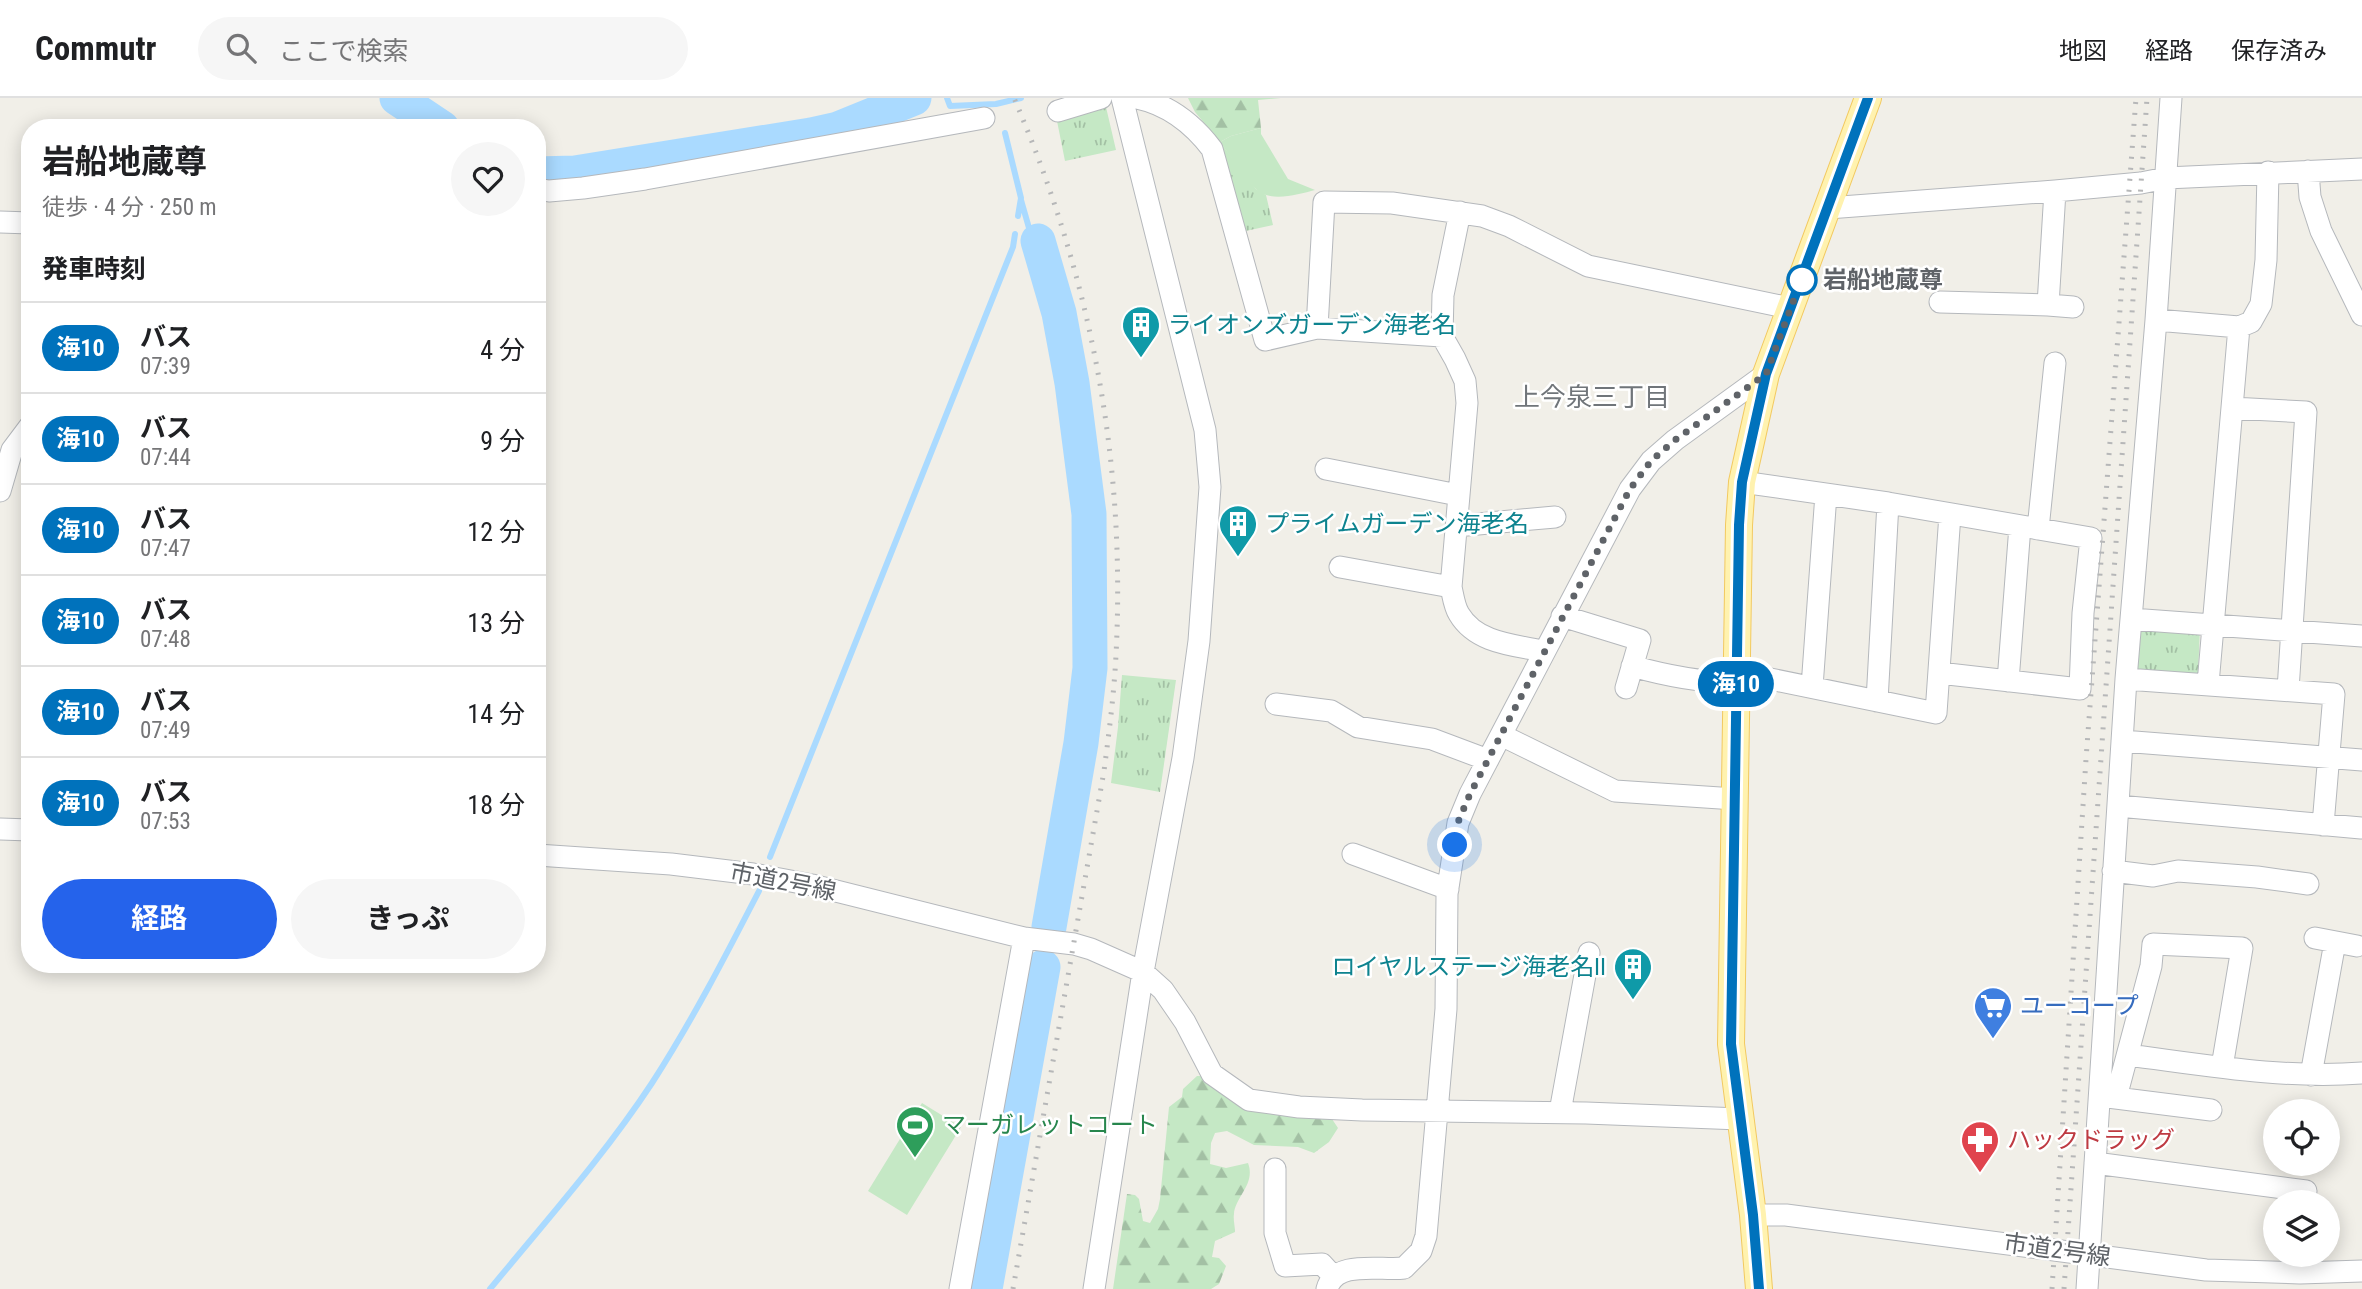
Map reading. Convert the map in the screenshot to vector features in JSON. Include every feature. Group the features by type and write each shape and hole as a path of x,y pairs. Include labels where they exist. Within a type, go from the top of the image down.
{"main road":[{"path":"1759,1289 1753,1215 1731,1044 1736,677 1742,482 1766,374 1868,98"}],"street":[{"path":"1058,111 1101,98"},
{"path":"1094,1289 1143,972 1183,758 1199,641 1210,487 1205,430 1122,98"},
{"path":"1138,98 1173,111 1196,129 1212,149 1265,340 1317,328 1441,336"},
{"path":"2087,1289 2126,680 2156,320 2171,98"},
{"path":"546,190 645,179 984,118"},
{"path":"1828,208 2056,191 2166,178 2362,169"},
{"path":"2308,171 2310,197 2321,231 2362,315"},
{"path":"2156,320 2239,327 2251,322 2261,304 2266,260 2268,173"},
{"path":"2048,305 2056,191"},
{"path":"1317,328 1324,202 1392,203 1482,216 1509,226 1588,266 1790,308"},
{"path":"1460,212 1443,295 1441,336 1465,381 1467,403 1451,587 1458,612 1471,629 1489,640 1543,651"},
{"path":"0,222 21,223"},
{"path":"1940,302 2073,307"},
{"path":"2208,684 2239,327"},
{"path":"2008,681 2055,363"},
{"path":"1275,1169 1275,1233 1285,1266 1322,1264 1330,1283 1349,1269 1404,1268 1421,1251 1426,1236 1446,1009 1448,888 1458,822 1543,651 1630,489 1651,461 1675,440 1766,374"},
{"path":"2232,408 2306,412 2288,690"},
{"path":"0,491 6,445 21,433"},
{"path":"1326,469 1458,495"},
{"path":"1742,482 1888,503 2091,538 2083,613 2080,689 1939,673"},
{"path":"1812,687 1826,494"},
{"path":"1877,701 1888,503"},
{"path":"1632,667 1671,677 1709,682 1736,677 1812,687 1936,713 1950,514"},
{"path":"1456,526 1555,517"},
{"path":"1340,567 1451,587"},
{"path":"1562,616 1640,640 1626,688"},
{"path":"2131,619 2362,636"},
{"path":"2126,680 2334,694 2323,825"},
{"path":"1276,704 1331,711 1358,727 1432,738 1488,760"},
{"path":"1501,735 1615,791 1735,799"},
{"path":"2122,741 2362,760"},
{"path":"2118,806 2361,828"},
{"path":"0,829 21,830"},
{"path":"1353,854 1448,888"},
{"name":"市道2号線","path":"546,856 671,864 753,874 811,885 1024,939 1078,945 1143,972"},
{"path":"2113,871 2153,876 2178,871 2308,884"},
{"path":"960,1289 1024,939"},
{"path":"2311,1075 2325,940 2357,946"},
{"path":"2100,1096 2119,1086 2151,966 2153,944 2242,948 2222,1067"},
{"path":"1560,1112 1589,953"},
{"path":"1143,972 1164,990 1185,1022 1212,1074 1249,1100 1299,1107 1362,1110 1436,1109 1740,1119"},
{"path":"2128,1055 2261,1073 2362,1073"},
{"path":"2100,1096 2211,1110"},
{"path":"2095,1163 2298,1190"},
{"name":"市道2号線","path":"1753,1215 1786,1214 2206,1270 2263,1265"},
{"name":"市道2号線","path":"2284,1267 2300,1281 2362,1271"}],"green space":[{"path":"1188,98 1281,98 1258,100 1261,128 1231,136 1220,142 1195,112"},
{"path":"1099,103 1106,107 1116,150 1065,161 1056,116"},
{"path":"1261,128 1261,134 1288,179 1315,190 1274,196 1261,193 1251,184 1220,142 1231,136"},
{"path":"1220,142 1256,189 1266,195 1273,225 1241,232"},
{"path":"2133,624 2200,627 2198,675 2130,672"},
{"path":"1122,675 1176,680 1160,792 1111,783"},
{"path":"1197,1076 1204,1076 1236,1104 1260,1112 1284,1112 1332,1119 1338,1128 1329,1142 1314,1153 1298,1147 1254,1145 1227,1131 1215,1133 1211,1143 1210,1164 1226,1168 1248,1163 1250,1171 1247,1184 1235,1208 1235,1232 1215,1241 1212,1257 1219,1258 1226,1266 1219,1284 1211,1289 1113,1289 1127,1194 1135,1195 1139,1199 1143,1221 1150,1223 1160,1199 1169,1107 1182,1097 1183,1089"},
{"name":"マーガレットコート","path":"922,1103 961,1127 907,1215 868,1191"}],"waterway":[{"path":"397,98 428,119"},
{"path":"546,174 575,173 811,135 838,129 914,98"},
{"path":"947,98 950,106 996,104 1021,98"},
{"path":"1005,133 1021,198 1018,216"},
{"path":"1021,200 1029,228 1038,241"},
{"path":"770,857 1013,247 1015,234"},
{"path":"1038,241 1059,313 1072,383 1089,514 1090,668 1081,743 1049,927"},
{"path":"490,1289 634,1110 667,1060 759,891"},
{"path":"985,1289 1043,967"}],"railway":[{"path":"1013,1289 1104,771 1115,670 1118,583 1115,511 1098,371 1064,233 1014,98"},
{"path":"2052,1289 2086,759 2136,98"},
{"path":"2064,1289 2147,98"}],"bus line":[{"name":"海10","path":"1759,1289 1753,1215 1731,1044 1739,525 1742,482 1766,374 1868,98"}],"place":[{"name":"岩船地蔵尊","path":"1802,280"},
{"name":"ライオンズガーデン海老名","path":"1141,359"},
{"name":"プライムガーデン海老名","path":"1238,558"},
{"name":"ロイヤルステージ海老名II","path":"1633,1001"},
{"name":"ユーコープ","path":"1993,1040"},
{"name":"マーガレットコート","path":"915,1159"},
{"name":"ハックドラッグ","path":"1980,1174"}],"district":[{"name":"上今泉三丁目","path":"1592,397"}],"route":[{"path":"1455,845 1458,822 1470,794 1630,489 1651,461 1675,440 1766,374 1805,270 1802,280"}]}
